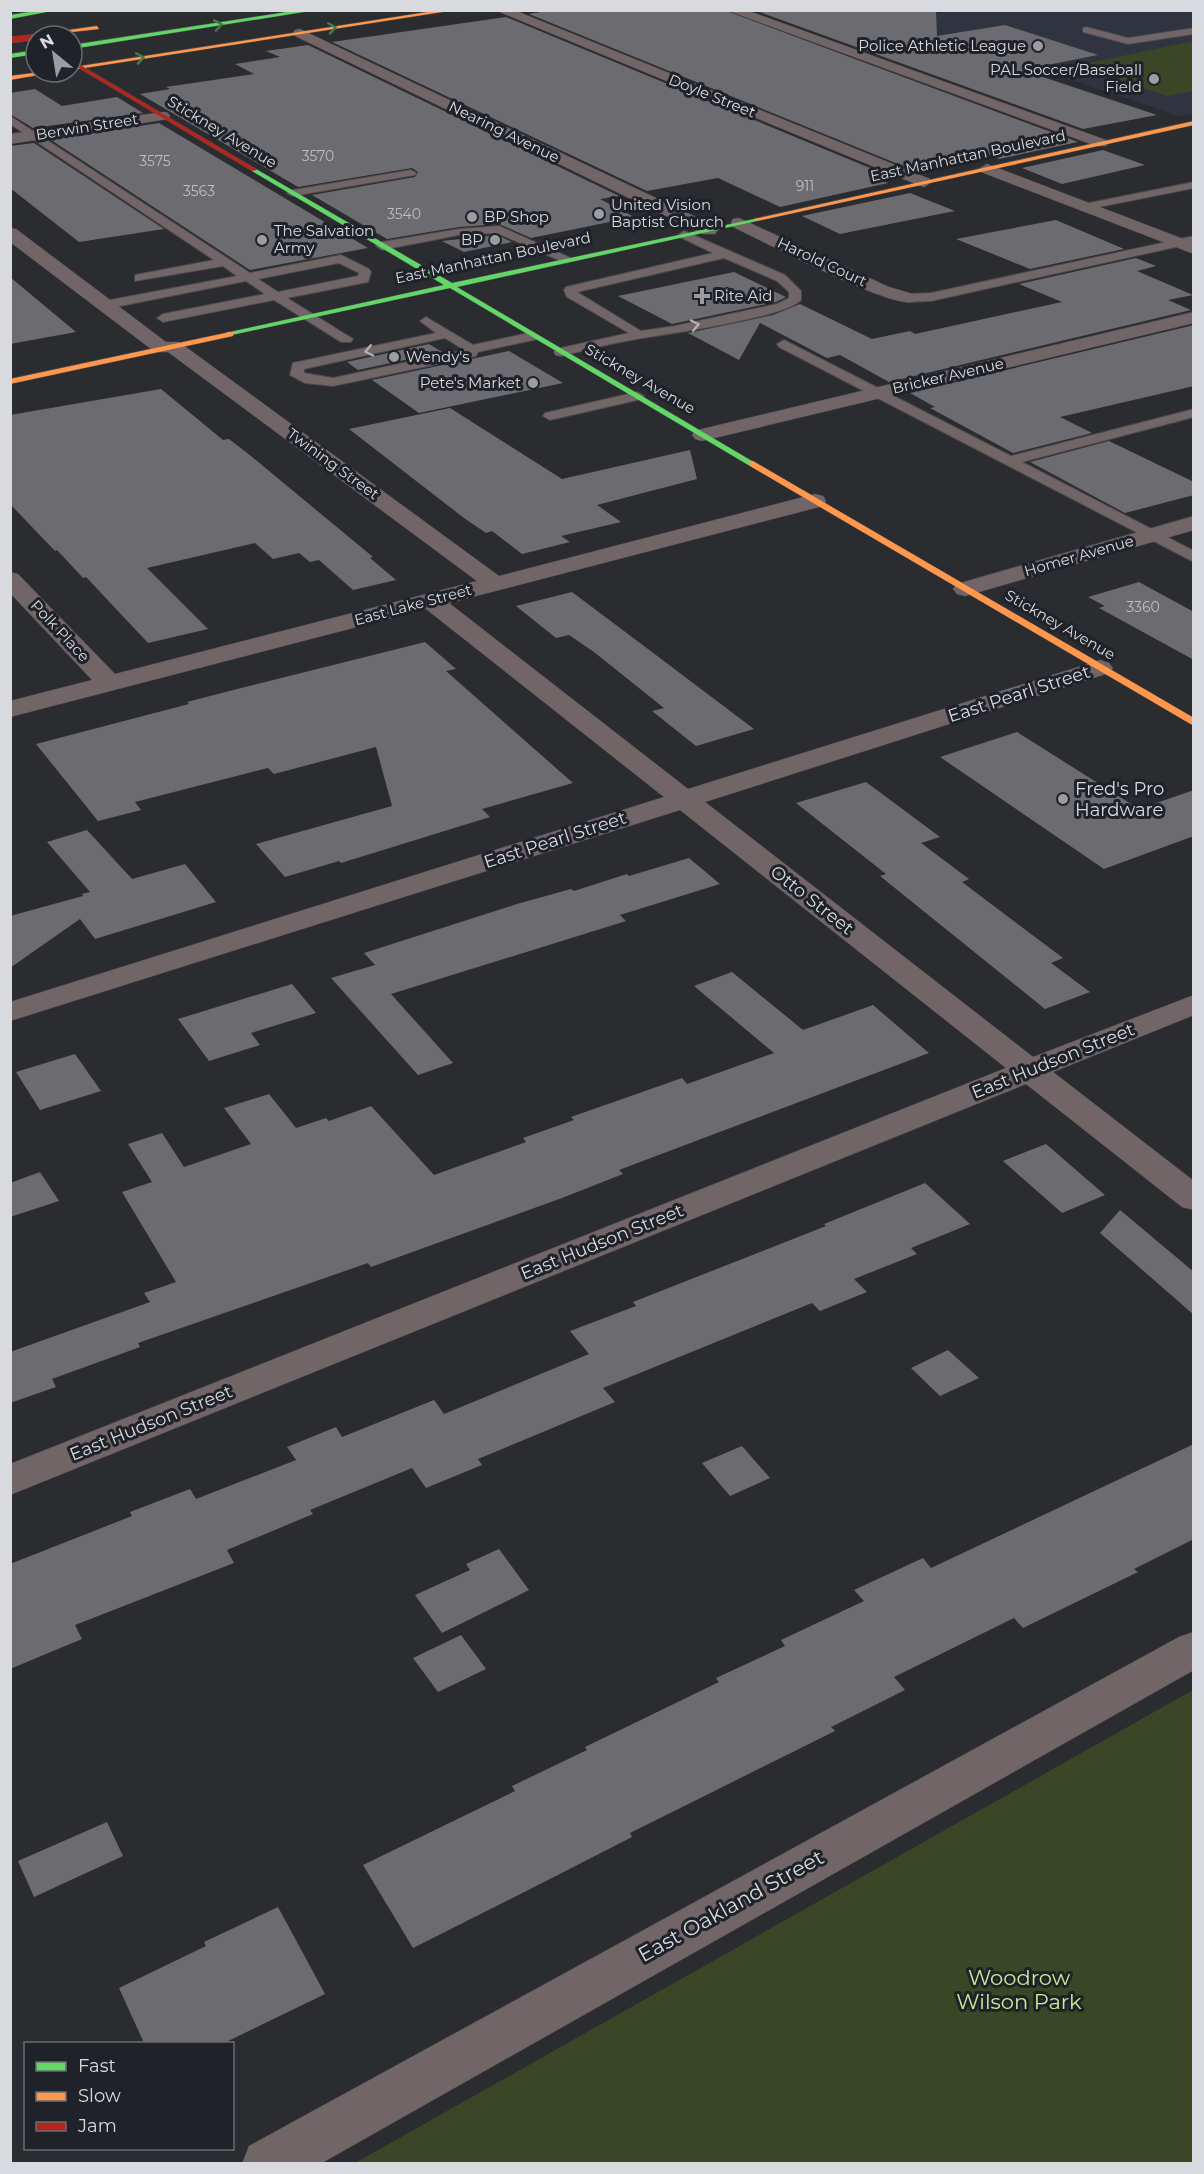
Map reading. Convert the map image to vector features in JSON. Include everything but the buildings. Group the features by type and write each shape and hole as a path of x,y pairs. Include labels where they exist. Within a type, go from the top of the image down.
{"main road":[{"path":"10,17 55,10"},
{"path":"84,44 314,10"},
{"path":"84,65 453,10"},
{"path":"10,24 24,31"},
{"path":"84,30 116,25"},
{"name":"Stickney Avenue","path":"84,71 1194,723"},
{"name":"East Manhattan Boulevard","path":"10,382 446,284 709,230 1194,123"}],"street":[{"name":"Doyle Street","path":"501,10 924,182"},
{"path":"732,10 1101,143"},
{"name":"Nearing Avenue","path":"300,33 709,230"},
{"name":"Berwin Street","path":"10,139 163,116"},
{"path":"987,169 1194,249"},
{"name":"Harold Court","path":"739,223 883,291 907,298"},
{"name":"Twining Street","path":"10,233 105,305 167,347 494,584"},
{"name":"Bricker Avenue","path":"702,435 1194,317"},
{"name":"East Lake Street","path":"10,709 814,501"},
{"name":"Homer Avenue","path":"965,589 1194,523"},
{"name":"Polk Place","path":"10,579 109,683"},
{"name":"Otto Street","path":"430,600 1194,1199"},
{"name":"East Pearl Street","path":"10,1012 1100,668"},
{"name":"East Hudson Street","path":"10,1480 1194,1004"},
{"name":"East Oakland Street","path":"268,2163 1194,1649"}],"lane":[{"path":"1086,30 1128,41 1194,31"},
{"path":"10,119 306,316 346,339"},
{"path":"293,193 411,173"},
{"path":"1084,207 1194,185"},
{"path":"382,246 459,232 499,229 567,259"},
{"path":"561,352 781,307 795,300 797,296 795,291 781,278 684,235"},
{"path":"907,298 932,297 1194,239"},
{"path":"637,335 635,331 571,294 570,290 725,254"},
{"path":"105,305 341,259 365,272 364,279 163,318"},
{"path":"139,278 225,262"},
{"path":"426,321 471,349 533,336"},
{"path":"447,334 298,366 297,375 310,380 333,382 471,353 471,349"},
{"path":"784,344 1194,556"},
{"path":"550,416 637,396"},
{"path":"1009,461 1194,413"}],"shaded area":[{"path":"958,10 1193,12 1193,114 1181,117 893,20"}],"green space":[{"name":"PAL Soccer/Baseball Field","path":"1193,41 1193,91 1167,96 1075,66"},
{"name":"Woodrow Wilson Park","path":"1193,1690 1193,2163 355,2163"}],"traffic: fast":[{"path":"10,17 55,10"},
{"path":"84,45 314,10"},
{"path":"10,56 24,54"},
{"path":"254,170 753,464"},
{"path":"230,334 757,219"}],"traffic: slow":[{"path":"84,67 453,10"},
{"path":"84,30 97,28"},
{"path":"10,78 24,76"},
{"path":"757,219 1194,123"},
{"path":"10,382 230,334"},
{"path":"753,464 1194,723"}],"traffic: jam":[{"path":"10,40 24,38"},
{"path":"84,69 254,170"}],"place":[{"name":"Police Athletic League","path":"1038,46"},
{"name":"PAL Soccer/Baseball Field","path":"1154,79"},
{"name":"United Vision Baptist Church","path":"599,214"},
{"name":"BP Shop","path":"472,217"},
{"name":"The Salvation Army","path":"262,240"},
{"name":"BP","path":"495,240"},
{"name":"Rite Aid","path":"702,296"},
{"name":"Wendy's","path":"394,357"},
{"name":"Pete's Market","path":"533,383"},
{"name":"Fred's Pro Hardware","path":"1063,799"}]}
